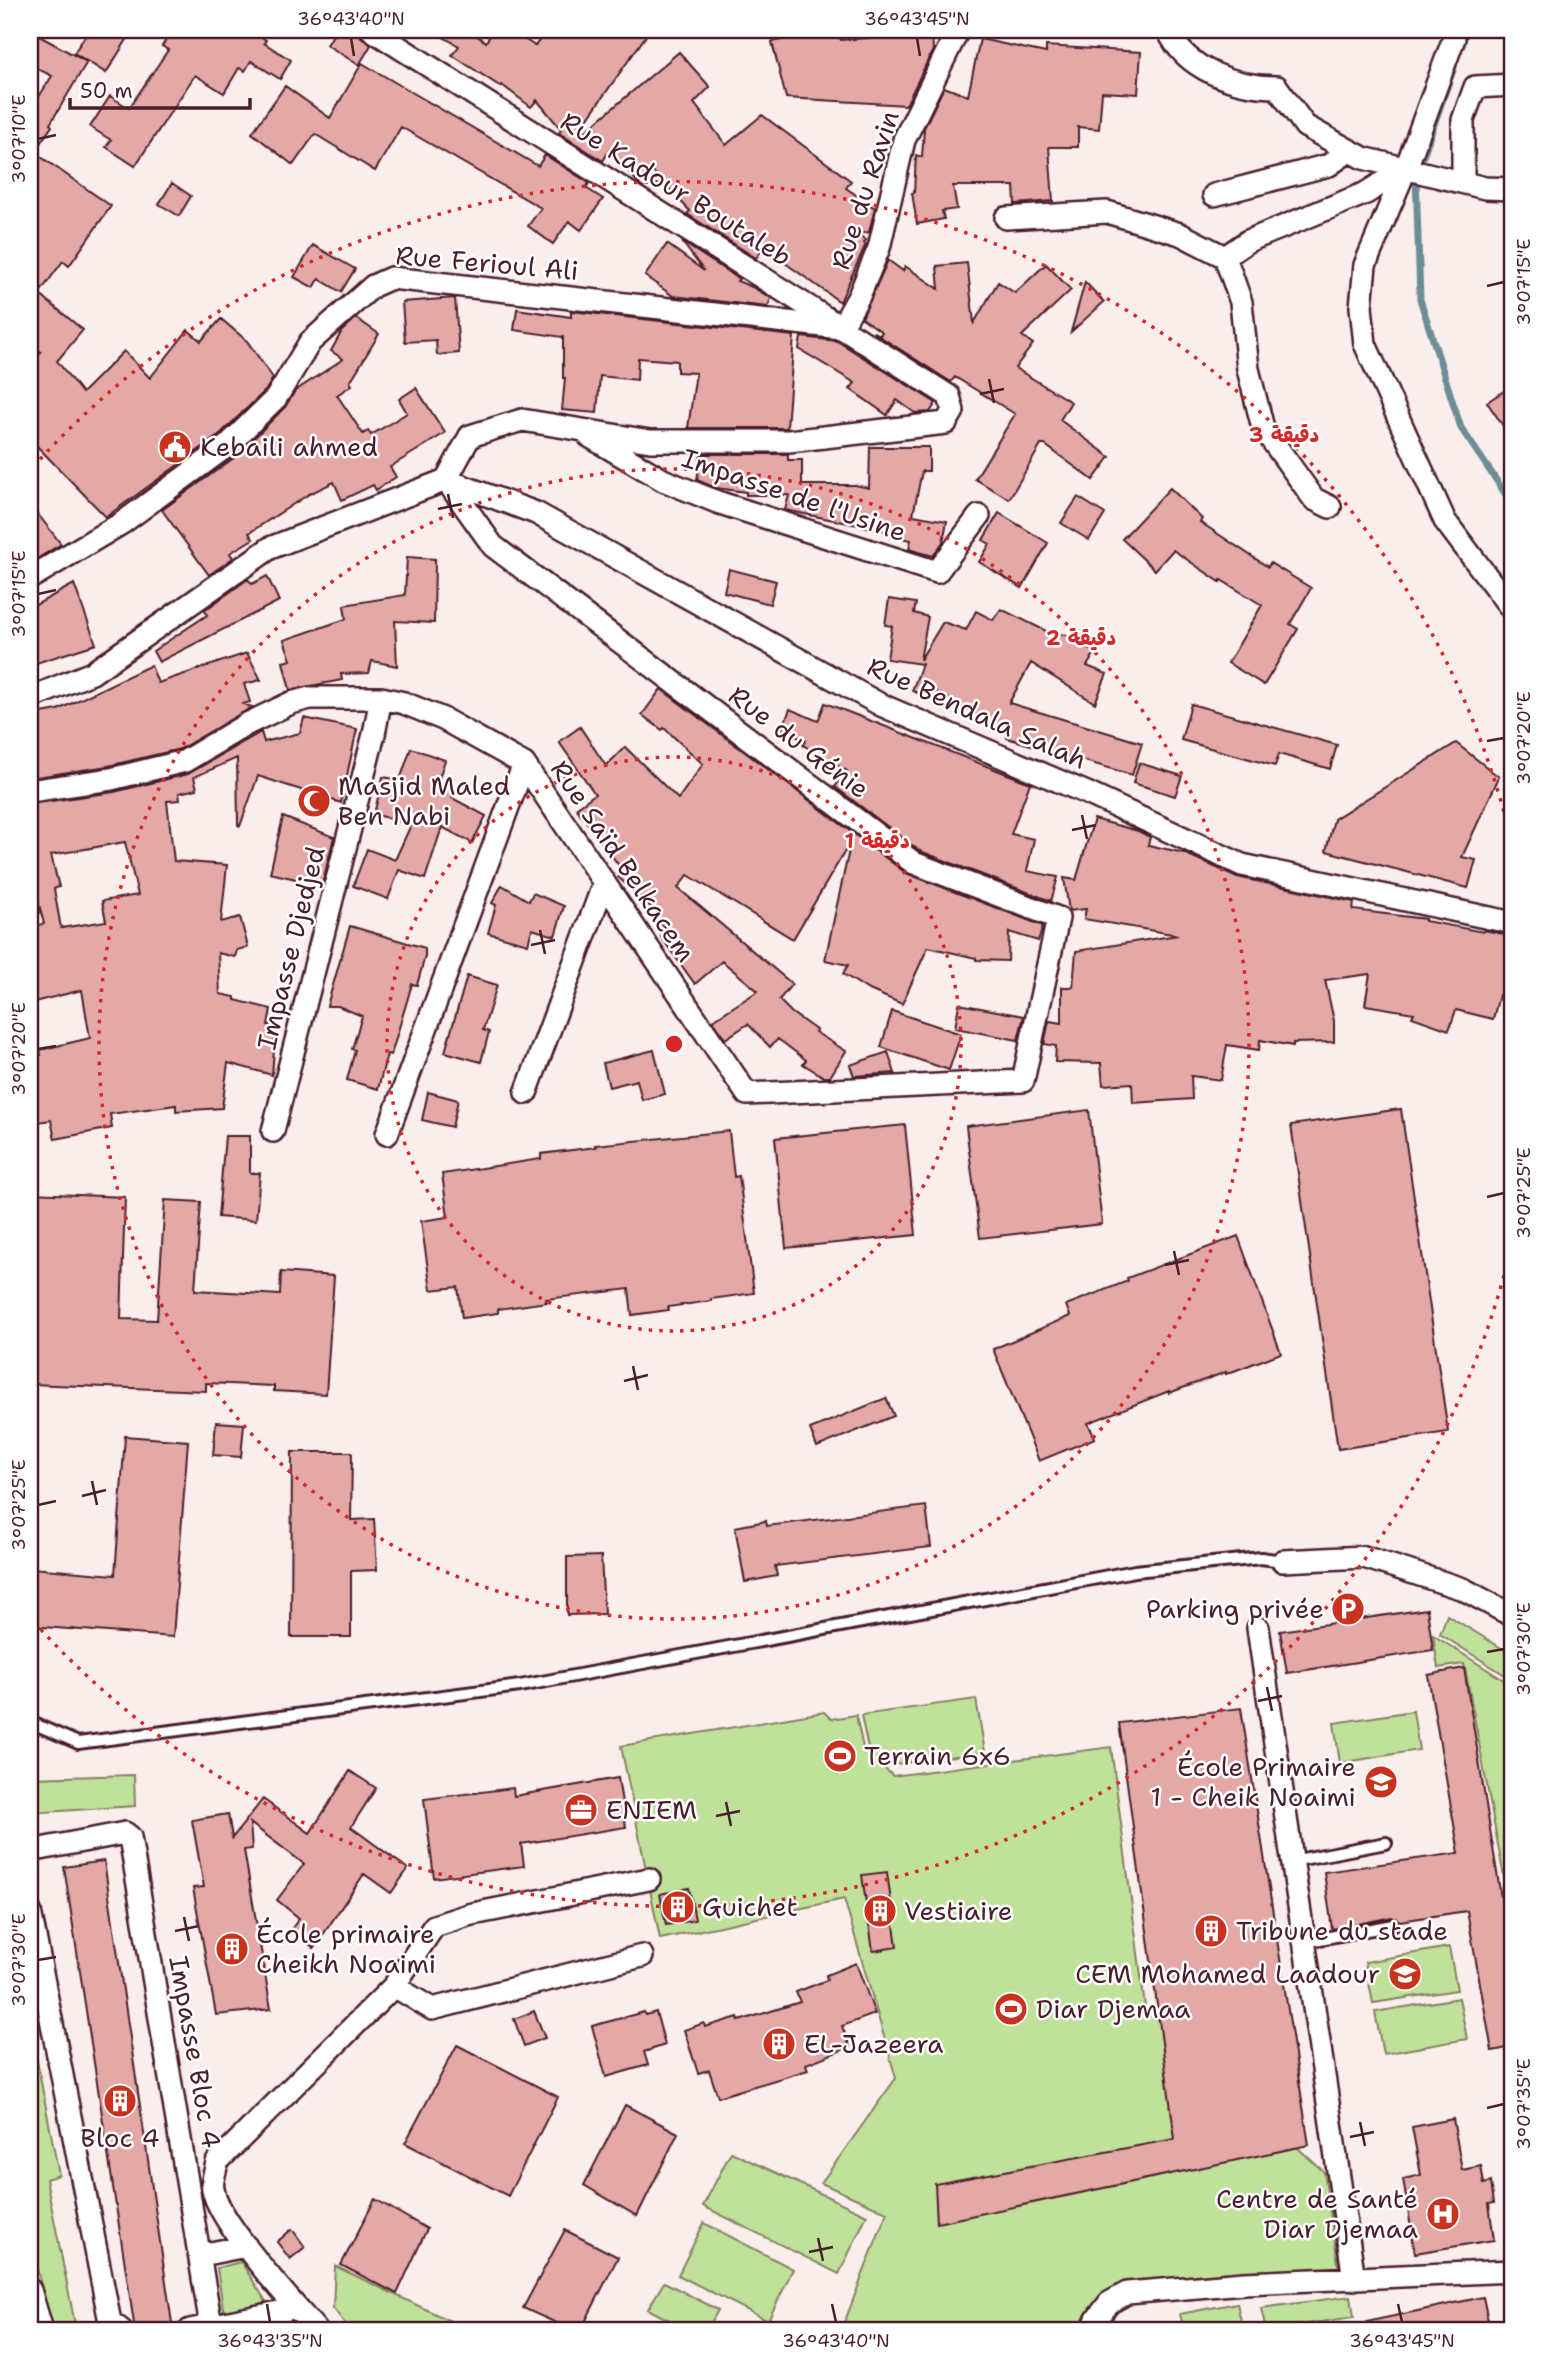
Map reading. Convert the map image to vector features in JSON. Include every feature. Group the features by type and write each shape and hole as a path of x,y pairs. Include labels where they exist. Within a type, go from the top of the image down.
{"street":[{"name":"Rue Kadour Boutaleb","path":"372,30 949,396 953,411 946,423 789,441 650,441 575,428"},
{"name":"Rue du Ravin","path":"841,328 859,296 879,248 904,140 958,30"},
{"path":"1168,30 1172,40 1199,66 1234,82 1257,87 1277,87 1305,126 1363,158 1485,188 1513,189"},
{"path":"1452,30 1454,38 1406,168 1365,265 1360,307 1366,344 1445,520 1513,611"},
{"path":"1463,182 1463,120 1475,87 1513,85"},
{"path":"1214,195 1329,164 1349,151"},
{"path":"1225,257 1248,241 1366,193 1406,168"},
{"path":"1006,218 1107,212 1180,234 1225,257 1241,302 1248,369 1263,428 1314,499 1330,507"},
{"name":"Rue Ferioul Ali","path":"30,578 121,523 227,446 276,398 310,342 373,286 391,278 841,328"},
{"path":"30,698 92,673 270,548 446,480 470,436 522,420 575,428"},
{"name":"Impasse de l'Usine","path":"575,428 663,480 717,502 937,572 979,516"},
{"name":"Rue Bendala Salah","path":"446,480 536,513 881,705 1089,794 1242,865 1513,923"},
{"name":"Rue du Génie","path":"446,480 492,546 914,863 1058,918 1023,1081"},
{"name":"Rue Saïd Belkacem","path":"30,791 111,779 185,761 247,724 291,703 310,698 381,698 404,702 443,719 524,764 747,1094 1023,1081"},
{"name":"Impasse Djedjed","path":"274,1130 381,698"},
{"path":"387,1134 524,764"},
{"path":"527,1093 604,883"},
{"path":"1283,1561 1364,1557 1464,1589 1513,1616"},
{"path":"1258,1628 1354,2279"},
{"name":"Impasse Bloc 4","path":"30,1851 125,1833 130,1837 201,2255"},
{"path":"316,2330 246,2246 219,2207 212,2188 217,2162 394,1986 435,1926 468,1915 649,1879"},
{"path":"30,1911 110,2322 121,2330"},
{"path":"394,1986 432,2009 642,1956"},
{"path":"211,2326 201,2255 246,2246"},
{"path":"1092,2330 1109,2303 1127,2293 1244,2283 1513,2271"},
{"path":"30,2290 42,2330"},
{"path":"190,2330 284,2311 291,2301"}],"lane":[{"path":"30,1722 78,1743 520,1686 1135,1571 1261,1558 1283,1561"},
{"path":"1292,1861 1386,1843"},
{"path":"1304,1942 1393,1925"}],"green space":[{"path":"1447,1615 1513,1655 1513,1680 1440,1634"},
{"path":"1433,1635 1513,1686 1513,1950 1504,1877 1464,1664 1438,1668"},
{"name":"Diar Djemaa","path":"976,1699 985,1752 882,1766 893,1776 1111,1747 1145,2007 1324,2172 1340,2276 1113,2296 1092,2330 828,2330 843,2326 887,2212 821,2183 896,2078 844,1899 660,1939 621,1746 824,1712 831,1719 856,1715 863,1748 869,1753 861,1715"},
{"path":"1413,1711 1419,1750 1340,1763 1334,1723"},
{"path":"134,1775 135,1806 30,1813 30,1778"},
{"path":"1449,1947 1457,1990 1373,2003 1365,1962"},
{"path":"1459,1998 1467,2039 1383,2054 1375,2012"},
{"path":"30,2025 59,2175 46,2179 76,2329 51,2329 30,2238"},
{"path":"731,2152 867,2215 839,2274 703,2206"},
{"path":"704,2223 793,2269 768,2321 678,2275"},
{"path":"241,2262 269,2306 224,2315 217,2268"},
{"path":"335,2266 469,2330 350,2330 333,2308"},
{"path":"664,2282 718,2310 707,2330 688,2330 648,2309"},
{"path":"1351,2296 1354,2317 1266,2330 1261,2308"},
{"path":"1237,2303 1243,2330 1184,2330 1180,2314"}],"building":[{"path":"89,30 133,30 106,73 74,53"},
{"path":"173,30 250,30 266,40 264,43 291,60 280,79 251,61 245,71 239,68 224,93 195,75 135,166 106,147 111,140 90,127 110,96 129,108 168,50 162,46"},
{"path":"336,30 359,30 361,37 371,45 359,65 327,45"},
{"path":"431,30 469,30 486,42 493,30 510,30 535,46 547,30 650,30 578,132 581,135 679,52 710,87 694,103 726,145 762,115 851,181 846,188 875,208 869,232 857,234 866,240 866,244 840,302 764,248 756,258 687,214 690,211 653,172 639,184 610,149 603,161 559,133 561,129 537,100 531,107 502,85 501,87 452,55 459,46"},
{"path":"822,30 839,30 841,40 932,33 933,50 906,105 786,98 772,42"},
{"path":"30,31 87,62 50,124 52,126 34,152 111,206 69,266 63,261 39,294 83,330 57,361 82,393 124,351 150,378 188,330 201,341 221,319 247,341 273,378 266,390 218,436 106,517 30,439 30,361 41,352 30,343 30,111 52,76 30,65"},
{"path":"980,39 1046,53 1046,46 1141,52 1138,94 1102,92 1099,129 1078,127 1078,147 1049,147 1053,201 1015,204 1014,186 953,186 957,209 942,211 944,219 917,224 912,193 916,155 922,157 924,128 944,87 968,96"},
{"path":"362,63 538,166 545,155 589,183 586,188 603,199 581,230 569,221 553,244 528,226 541,208 401,127 375,171 315,134 293,165 252,133 285,86 330,118"},
{"path":"172,183 191,196 179,216 159,204"},
{"path":"682,242 739,279 737,281 771,298 768,307 673,296 645,276 667,244 704,271"},
{"path":"313,245 355,269 341,292 319,279 314,288 294,277"},
{"path":"888,260 903,271 905,266 939,289 937,266 967,263 974,323 998,282 1015,293 1046,264 1071,290 1022,336 1033,344 1015,368 1071,402 1060,420 1110,457 1093,480 1045,445 1041,445 1009,499 975,479 1015,414 955,377 951,382 873,332 880,335 882,332 862,318"},
{"path":"1085,282 1104,302 1071,332"},
{"path":"455,298 459,353 437,355 436,340 405,342 402,302"},
{"path":"517,309 571,317 571,311 794,336 787,428 688,428 696,373 677,372 677,361 638,358 637,380 600,376 597,413 562,410 565,378 563,337 514,330"},
{"path":"356,318 379,334 350,382 352,385 337,395 363,434 368,431 371,435 407,413 399,399 416,388 445,433 390,467 396,477 376,490 373,485 342,500 334,482 309,494 249,533 253,539 230,553 233,558 209,575 162,510 235,457 285,407 295,391 343,359 331,351 342,331"},
{"path":"801,337 837,341 936,403 930,412 915,413 897,400 887,415 850,389 855,383 799,349"},
{"path":"1513,385 1513,441 1487,402"},
{"path":"870,447 929,447 929,471 922,471 913,515 947,521 943,542 933,556 909,549 911,540 886,535 887,531 785,510 789,495 746,495 746,492 716,488 697,480 701,454 788,454 788,460 802,460 802,485 855,485 869,488"},
{"path":"1170,488 1202,519 1200,522 1268,567 1270,563 1311,588 1290,624 1298,629 1264,685 1228,663 1262,605 1221,580 1220,582 1173,550 1155,570 1122,539"},
{"path":"1078,497 1105,514 1089,540 1061,523"},
{"path":"30,504 61,544 30,563"},
{"path":"999,513 1048,543 1022,588 979,562 990,544 983,540"},
{"path":"407,557 435,559 434,623 395,621 397,666 372,661 369,673 341,674 342,680 290,690 283,662 291,660 284,640 346,619 344,605 405,595"},
{"path":"729,569 776,581 770,604 724,592"},
{"path":"267,576 279,601 159,662 153,651 207,615 205,610 248,579 252,584"},
{"path":"74,584 96,644 30,665 30,608"},
{"path":"889,599 916,603 914,613 928,617 920,660 943,622 966,630 976,611 993,620 1001,609 1050,633 1066,635 1095,653 1087,666 1107,674 1095,703 1031,663 1009,703 1142,743 1132,775 1007,738 1008,732 936,692 933,699 912,691 922,664 887,659 892,626 885,625"},
{"path":"247,653 261,680 244,684 250,702 243,704 252,707 180,749 108,766 30,778 30,715 58,710 151,665 158,683"},
{"path":"661,689 906,873 1043,926 1038,941 1009,932 1008,961 976,960 928,947 902,1004 867,989 843,974 848,965 825,960 851,841 793,939 688,875 678,888 792,984 779,1000 816,1030 815,1032 846,1051 830,1077 824,1077 803,1064 806,1060 778,1039 770,1047 748,1024 725,1039 713,1020 758,991 722,961 695,984 661,937 669,931 649,914 653,909 618,877 623,871 576,808 595,794 559,742 580,727 606,766 625,747 678,799 703,764 664,728 662,730 642,715"},
{"path":"825,703 1030,783 1011,834 1034,839 1027,871 1058,877 1051,901 920,851 835,787 847,771 803,745 806,741 782,730 790,709 818,721"},
{"path":"1191,704 1337,745 1330,769 1279,754 1275,766 1181,740"},
{"path":"304,718 357,729 341,803 258,776 240,826 237,758 194,777 197,789 179,793 180,800 167,801 174,861 227,865 221,922 240,917 248,947 237,950 235,957 218,953 220,994 271,1009 268,1025 276,1025 272,1075 228,1063 222,1108 176,1111 176,1105 110,1114 112,1128 55,1139 51,1120 30,1123 30,1057 41,1055 40,1050 90,1038 82,990 30,1003 30,926 44,924 30,869 30,804 114,792 188,774 261,732 264,742 300,733","holes":["125,842 138,895 102,901 106,921 61,928 54,889 59,887 51,855"]},
{"path":"1456,743 1499,777 1462,857 1476,860 1468,888 1326,851 1334,819"},
{"path":"411,748 445,760 437,784 454,788 452,798 486,816 472,843 442,827 425,879 399,870 388,899 353,886 367,849 395,860 411,825 374,814 383,777 400,780"},
{"path":"1139,763 1182,776 1175,796 1133,783"},
{"path":"283,817 334,837 322,885 270,873"},
{"path":"1094,819 1138,831 1150,837 1148,845 1184,853 1237,877 1354,902 1353,910 1425,919 1513,936 1513,997 1499,995 1493,1019 1456,1010 1449,1030 1412,1017 1414,1013 1365,1005 1370,974 1325,980 1334,1021 1334,1042 1293,1043 1293,1046 1260,1040 1259,1050 1227,1045 1221,1080 1191,1076 1192,1099 1133,1103 1132,1083 1103,1085 1101,1063 1055,1062 1056,1046 1044,1044 1049,1021 1062,1023 1062,987 1073,987 1076,951 1178,935 1084,919 1086,909 1069,911 1064,878 1076,880"},
{"path":"502,885 529,901 533,893 564,906 555,936 532,929 528,944 488,933 496,905 492,903"},
{"path":"350,926 425,948 417,985 412,984 391,1055 387,1054 378,1089 347,1080 355,1050 352,1049 362,1016 338,1006 327,1006"},
{"path":"467,976 497,985 483,1030 489,1032 481,1062 445,1052"},
{"path":"959,1004 1024,1016 1018,1040 955,1028"},
{"path":"892,1011 961,1034 949,1070 881,1047"},
{"path":"654,1050 665,1094 642,1100 637,1080 609,1087 603,1063"},
{"path":"888,1052 895,1073 854,1076 850,1065"},
{"path":"428,1092 458,1100 452,1127 422,1120"},
{"path":"1401,1109 1448,1432 1338,1449 1291,1125"},
{"path":"1089,1110 1102,1224 980,1238 966,1126"},
{"path":"905,1125 916,1235 786,1248 775,1138"},
{"path":"729,1131 734,1177 739,1176 754,1293 632,1315 629,1289 546,1299 547,1302 498,1309 498,1313 462,1318 458,1287 431,1290 421,1221 448,1217 442,1174 541,1159 541,1154 596,1147 595,1145"},
{"path":"225,1136 250,1136 250,1173 260,1173 256,1220 218,1217"},
{"path":"30,1193 125,1197 121,1319 157,1320 165,1200 201,1202 195,1290 280,1295 281,1272 334,1276 326,1394 274,1391 274,1386 206,1383 206,1391 30,1384"},
{"path":"1238,1236 1281,1353 1226,1374 1169,1391 1088,1423 1095,1438 1039,1461 993,1349 1070,1316 1066,1305 1128,1281 1127,1278"},
{"path":"886,1398 894,1416 817,1447 810,1429"},
{"path":"216,1422 244,1424 241,1457 213,1455"},
{"path":"125,1436 188,1441 173,1637 30,1626 32,1568 115,1575"},
{"path":"292,1452 352,1452 351,1520 374,1519 377,1570 351,1571 351,1637 291,1637"},
{"path":"926,1506 931,1547 775,1566 777,1576 745,1582 735,1527 766,1521 767,1526"},
{"path":"601,1556 604,1614 567,1615 567,1557"},
{"path":"1427,1609 1433,1650 1287,1673 1280,1631"},
{"path":"1464,1668 1513,1972 1513,2047 1492,2051 1467,1911 1400,1921 1392,1917 1332,1929 1324,1872 1459,1853 1428,1675"},
{"name":"Tribune du stade","path":"1241,1708 1309,2145 937,2223 935,2184 1175,2139 1119,1723"},
{"path":"350,1771 376,1788 351,1827 408,1869 391,1893 364,1874 314,1948 291,1930 299,1918 277,1900 304,1864 250,1823 252,1849 244,1850 271,2009 216,2015 193,1888 204,1887 192,1820 228,1814 232,1838 263,1799 310,1833"},
{"path":"618,1778 626,1827 521,1844 524,1866 434,1878 424,1799 513,1788 514,1796"},
{"name":"Bloc 4","path":"104,1861 173,2330 135,2330 64,1867"},
{"name":"Vestiaire","path":"887,1872 897,1947 873,1951 862,1875"},
{"name":"Guichet","path":"689,1888 695,1920 666,1925 660,1894"},
{"path":"856,1963 875,2014 842,2026 850,2047 806,2064 808,2070 718,2097 709,2070 698,2073 684,2030 704,2023 705,2027 738,2017 739,2021 800,2002 796,1992 827,1980 826,1975"},
{"path":"534,2011 545,2038 524,2046 514,2019"},
{"path":"644,2012 645,2015 656,2012 665,2045 644,2052 648,2065 606,2077 592,2026"},
{"path":"457,2045 558,2097 508,2196 405,2143"},
{"path":"625,2105 678,2133 637,2216 584,2185"},
{"path":"1453,2119 1462,2170 1481,2166 1484,2184 1491,2182 1494,2203 1489,2204 1494,2240 1415,2253 1403,2179 1421,2175 1412,2127"},
{"path":"375,2199 427,2229 397,2294 341,2265"},
{"path":"292,2229 305,2247 290,2259 277,2242"},
{"path":"565,2230 618,2257 581,2330 572,2330 523,2308"},
{"path":"1483,2297 1490,2330 1367,2330 1366,2322"}],"waterway":[{"path":"1462,46 1466,30"},
{"path":"1454,67 1416,176 1420,299 1461,428 1513,505"}],"place":[{"name":"Kebaili ahmed","path":"175,447"},
{"name":"Masjid Maled Ben Nabi","path":"314,801"},
{"name":"Parking privée","path":"1348,1609"},
{"name":"Terrain 6x6","path":"840,1756"},
{"name":"École Primaire 1 - Cheik Noaimi","path":"1381,1782"},
{"name":"ENIEM","path":"581,1810"},
{"name":"Guichet","path":"678,1907"},
{"name":"Vestiaire","path":"880,1911"},
{"name":"Tribune du stade","path":"1211,1931"},
{"name":"École primaire Cheikh Noaimi","path":"232,1949"},
{"name":"CEM Mohamed Laadour","path":"1405,1974"},
{"name":"Diar Djemaa","path":"1011,2009"},
{"name":"EL-Jazeera","path":"779,2044"},
{"name":"Bloc 4","path":"120,2101"},
{"name":"Centre de Santé Diar Djemaa","path":"1443,2214"}]}
